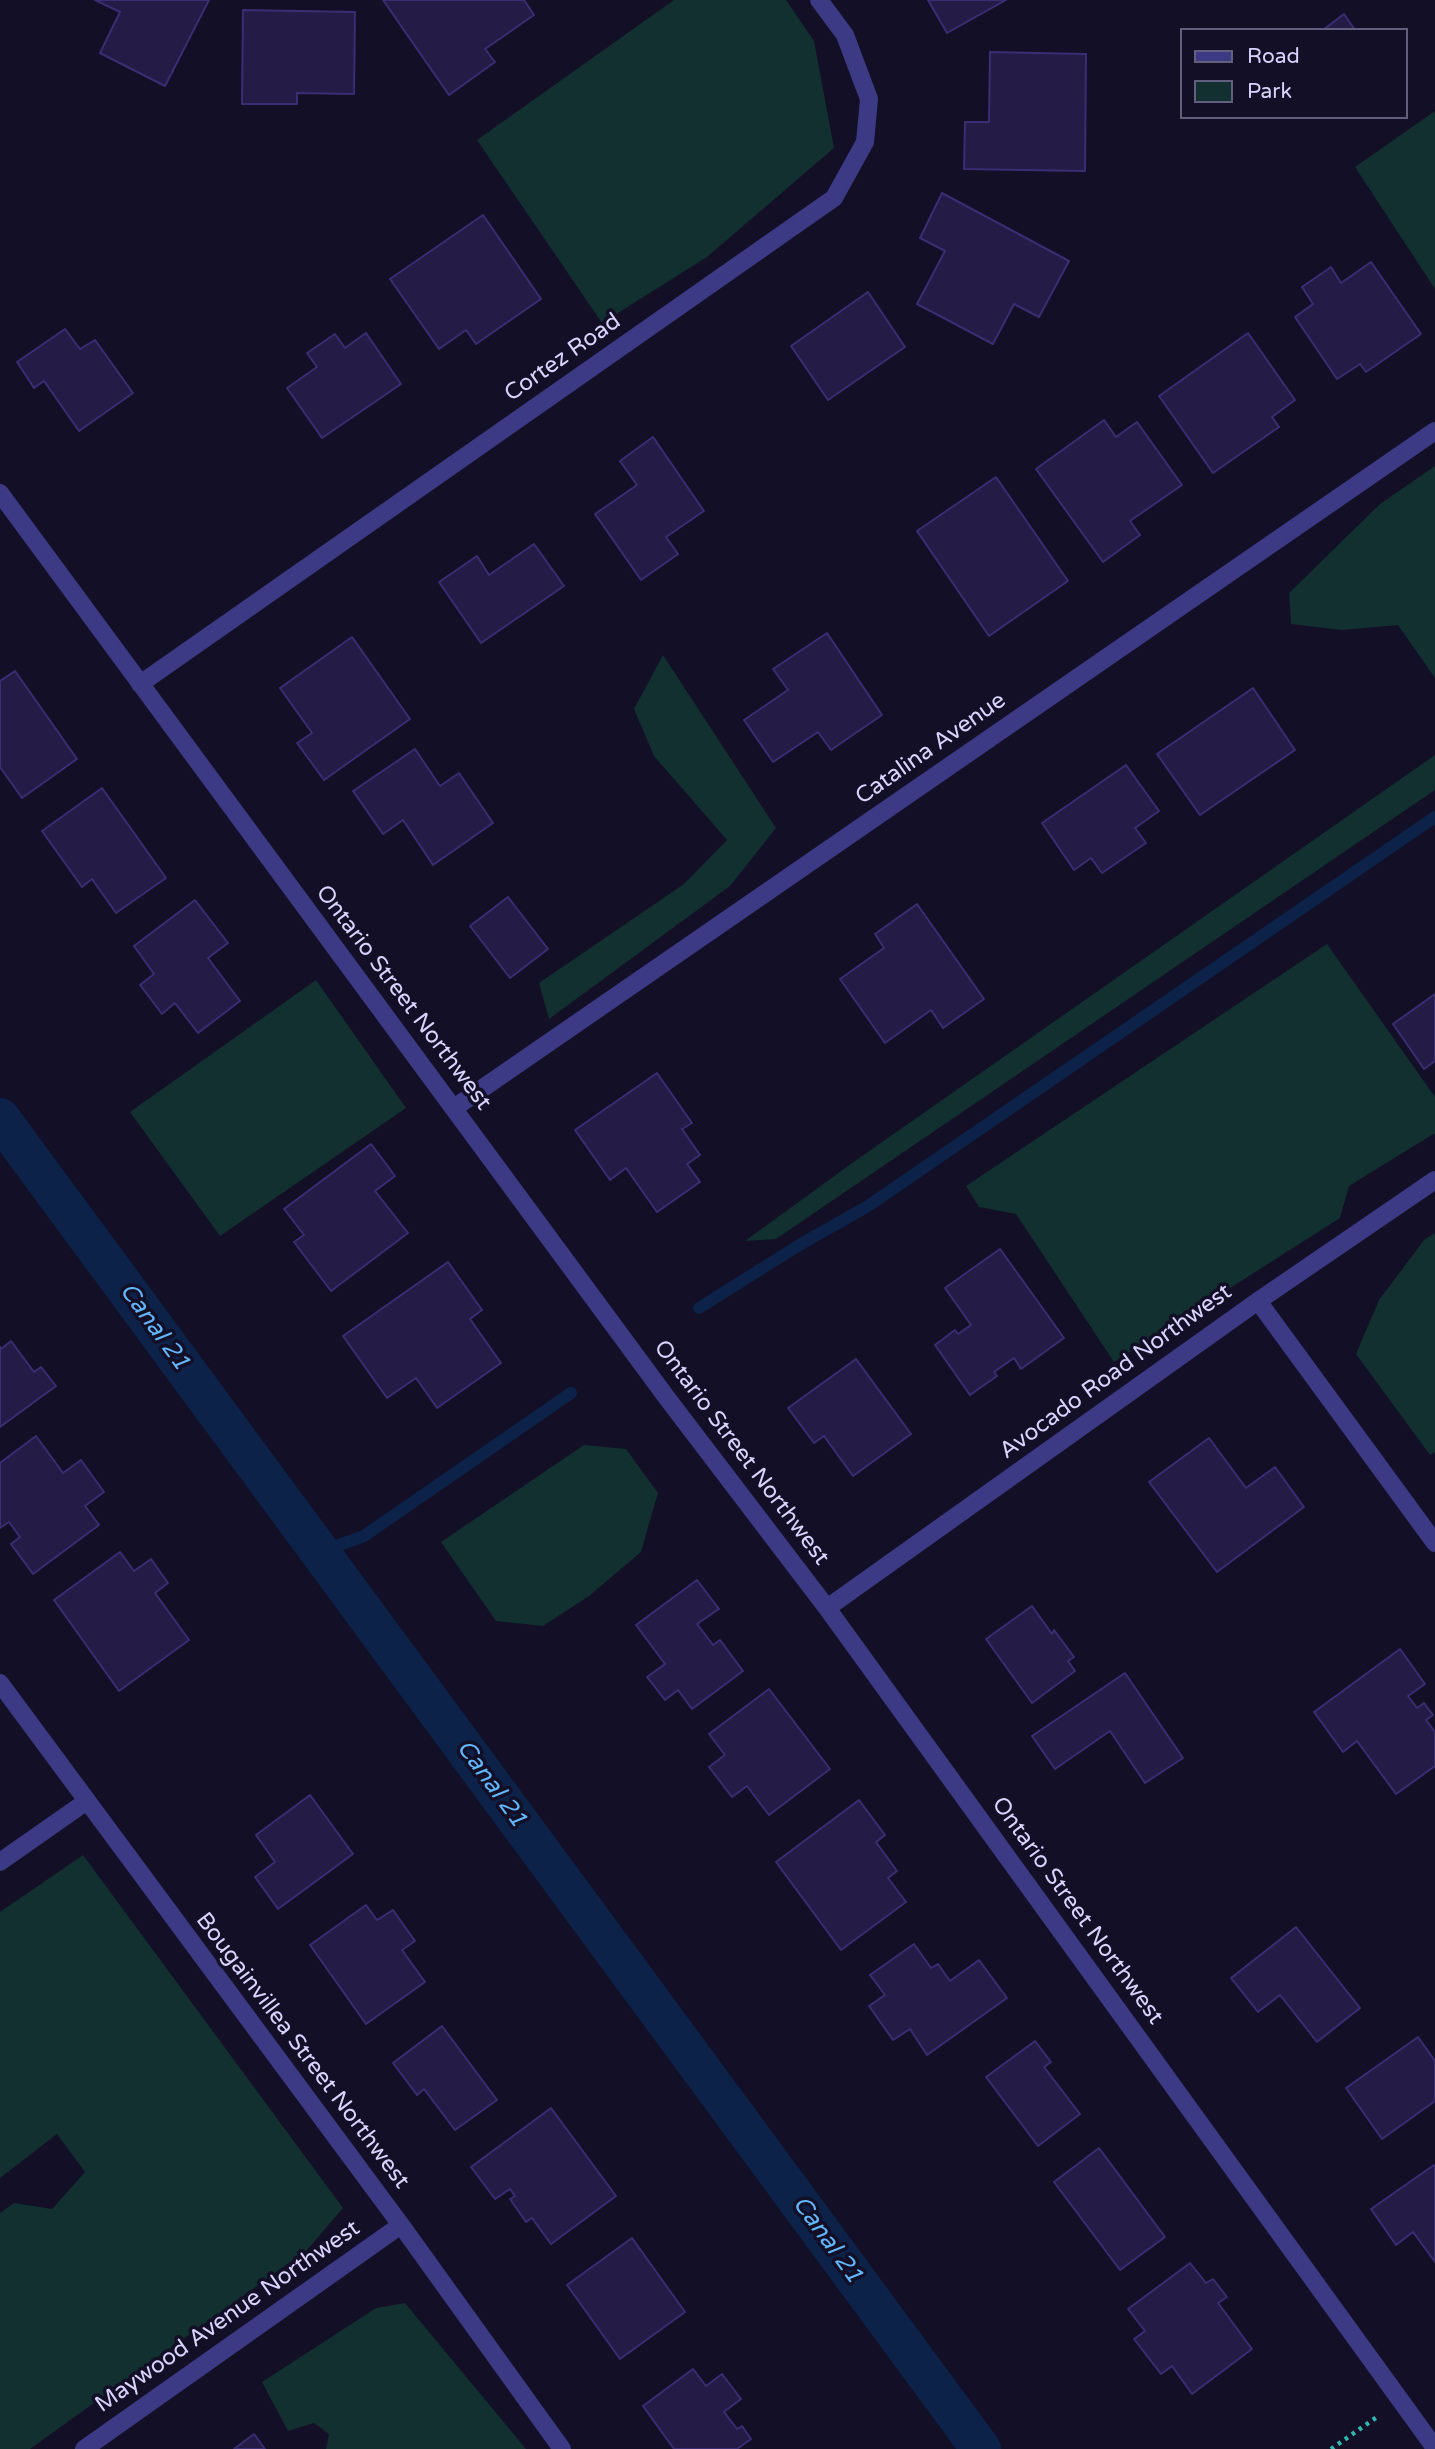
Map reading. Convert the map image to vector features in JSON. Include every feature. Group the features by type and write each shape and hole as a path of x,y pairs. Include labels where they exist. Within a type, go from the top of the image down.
{"street":[{"name":"Cortez Road","path":"140,684 834,198 865,142 869,99 845,35 819,0"},
{"name":"Catalina Avenue","path":"454,1108 1435,431"},
{"name":"Ontario Street Northwest","path":"0,494 667,1398 827,1608 1435,2448"},
{"name":"Avocado Road Northwest","path":"827,1608 1258,1301 1435,1180"},
{"path":"1258,1301 1435,1543"},
{"name":"Bougainvillea Street Northwest","path":"0,1683 401,2225 562,2449"},
{"path":"0,1862 87,1801"},
{"name":"Maywood Avenue Northwest","path":"84,2449 401,2225"}],"path":[{"path":"1331,2449 1401,2400"}],"green space":[{"path":"674,0 786,0 814,41 834,148 707,257 602,323 477,140"},
{"path":"1435,111 1435,289 1355,167"},
{"path":"1435,466 1435,678 1398,625 1342,630 1291,624 1289,593 1380,504"},
{"path":"663,655 776,828 730,886 549,1019 539,983 684,884 727,840 654,756 634,709"},
{"path":"1435,755 1435,790 776,1239 745,1241 855,1161"},
{"path":"1327,944 1435,1097 1435,1133 1349,1186 1340,1218 1114,1362 1016,1214 979,1207 966,1186"},
{"path":"316,980 406,1108 220,1236 130,1112"},
{"path":"1435,1233 1435,1452 1430,1455 1356,1354 1379,1300 1424,1240"},
{"path":"584,1445 626,1449 658,1493 641,1552 589,1596 543,1626 496,1621 441,1542"},
{"path":"83,1855 343,2208 307,2250 30,2449 0,2449 0,2213 14,2203 52,2209 85,2172 57,2134 0,2178 0,1912"},
{"path":"405,2303 526,2449 326,2449 329,2434 314,2423 288,2431 262,2382 376,2308"}],"building":[{"path":"95,0 209,0 165,86 100,53 120,12"},
{"path":"383,0 524,0 534,15 485,49 495,62 449,95"},
{"path":"928,0 1006,0 947,33"},
{"path":"243,10 355,12 354,94 297,93 297,104 242,104"},
{"path":"1344,14 1354,28 1326,28"},
{"path":"990,52 1086,54 1085,171 964,169 965,122 989,122"},
{"path":"942,193 1069,261 1039,317 1014,304 993,344 917,304 945,251 920,238"},
{"path":"483,215 541,299 476,344 466,330 439,349 390,279"},
{"path":"1371,262 1421,334 1366,372 1360,364 1337,379 1295,317 1313,304 1302,287 1331,267 1341,283"},
{"path":"868,292 905,347 828,400 791,346"},
{"path":"65,329 80,349 95,340 133,393 79,431 44,381 34,388 17,362"},
{"path":"366,333 401,384 322,438 287,388 317,367 307,353 335,334 345,348"},
{"path":"1248,333 1295,400 1272,417 1279,427 1213,473 1159,396"},
{"path":"1104,420 1116,437 1137,422 1182,485 1130,521 1140,535 1103,562 1036,469"},
{"path":"653,437 704,511 666,537 678,554 641,580 595,514 637,485 620,461"},
{"path":"996,477 1068,581 989,636 917,531"},
{"path":"534,544 564,586 481,643 439,582 477,556 489,575"},
{"path":"827,633 882,715 831,750 818,732 773,762 744,720 788,690 773,669"},
{"path":"352,637 410,719 324,780 297,743 312,733 280,688"},
{"path":"15,671 77,759 22,798 0,767 0,681"},
{"path":"1253,688 1295,750 1200,815 1157,754"},
{"path":"415,749 440,786 459,773 493,823 433,865 403,820 383,834 353,791"},
{"path":"1126,765 1159,811 1135,828 1146,843 1102,873 1091,858 1074,870 1042,823"},
{"path":"102,788 166,878 116,913 92,879 82,887 42,831"},
{"path":"508,897 548,949 510,978 470,926"},
{"path":"195,900 228,943 208,958 240,1001 198,1033 175,1003 162,1014 140,985 154,974 134,946"},
{"path":"917,904 984,999 943,1028 931,1010 885,1043 840,979 884,948 875,934"},
{"path":"1435,994 1435,1061 1424,1069 1393,1024"},
{"path":"657,1073 692,1123 682,1129 700,1155 687,1164 700,1182 657,1212 626,1168 610,1180 575,1130"},
{"path":"371,1144 395,1176 375,1191 408,1233 331,1291 294,1242 304,1235 284,1209"},
{"path":"1000,1249 1064,1338 1021,1369 1014,1358 994,1372 997,1376 970,1395 935,1345 955,1330 958,1334 971,1325 945,1288"},
{"path":"448,1262 482,1310 470,1319 501,1363 437,1408 416,1378 387,1398 343,1336"},
{"path":"11,1341 34,1372 41,1367 56,1386 0,1427 0,1347 1,1349"},
{"path":"856,1359 911,1434 853,1476 824,1436 814,1443 788,1408"},
{"path":"36,1436 63,1473 81,1460 104,1492 85,1506 99,1525 33,1574 11,1544 20,1537 9,1522 0,1528 0,1463"},
{"path":"1209,1438 1246,1488 1275,1467 1304,1507 1217,1572 1149,1482"},
{"path":"120,1552 134,1571 151,1559 168,1583 155,1593 189,1640 119,1691 54,1600"},
{"path":"697,1580 719,1609 697,1624 713,1645 720,1640 743,1671 692,1709 678,1690 665,1700 647,1677 665,1664 636,1625"},
{"path":"1032,1606 1052,1634 1054,1630 1074,1657 1068,1661 1075,1671 1032,1703 986,1639"},
{"path":"1400,1649 1425,1684 1408,1696 1417,1708 1424,1703 1433,1715 1426,1720 1435,1732 1435,1766 1396,1794 1357,1741 1343,1752 1314,1712"},
{"path":"1125,1673 1183,1758 1145,1783 1110,1731 1055,1769 1032,1736"},
{"path":"769,1689 830,1769 769,1815 747,1786 732,1797 709,1767 725,1755 709,1734"},
{"path":"310,1795 353,1854 278,1909 255,1877 275,1862 256,1835"},
{"path":"859,1800 885,1835 876,1842 897,1871 888,1878 906,1902 841,1950 776,1862"},
{"path":"366,1905 377,1920 393,1910 415,1941 402,1950 425,1982 366,2024 310,1945"},
{"path":"1296,1927 1360,2008 1317,2042 1280,1995 1258,2012 1231,1978"},
{"path":"914,1944 931,1968 938,1964 950,1981 979,1960 1007,1998 927,2055 910,2029 893,2040 869,2006 885,1995 870,1975"},
{"path":"442,2026 497,2100 455,2130 424,2089 417,2095 393,2063"},
{"path":"1418,2037 1435,2061 1435,2101 1382,2139 1346,2088"},
{"path":"1035,2041 1051,2062 1044,2067 1080,2114 1038,2146 986,2077"},
{"path":"551,2108 616,2196 551,2244 532,2218 526,2222 510,2199 515,2196 510,2189 495,2199 471,2167"},
{"path":"1099,2148 1165,2237 1120,2270 1054,2182"},
{"path":"1434,2165 1435,2262 1413,2232 1396,2245 1371,2209"},
{"path":"632,2238 685,2312 620,2359 567,2285"},
{"path":"1190,2263 1206,2283 1213,2279 1227,2297 1218,2303 1252,2349 1192,2394 1172,2366 1161,2374 1134,2339 1145,2331 1128,2309"},
{"path":"693,2369 706,2386 722,2374 741,2399 724,2412 737,2429 742,2426 751,2439 737,2449 674,2449 643,2406"},
{"path":"254,2434 265,2449 234,2449"}],"waterway":[{"path":"699,1308 868,1206 1435,817"},
{"name":"Canal 21","path":"0,1118 981,2449"},
{"path":"320,1552 364,1536 571,1393"}]}
